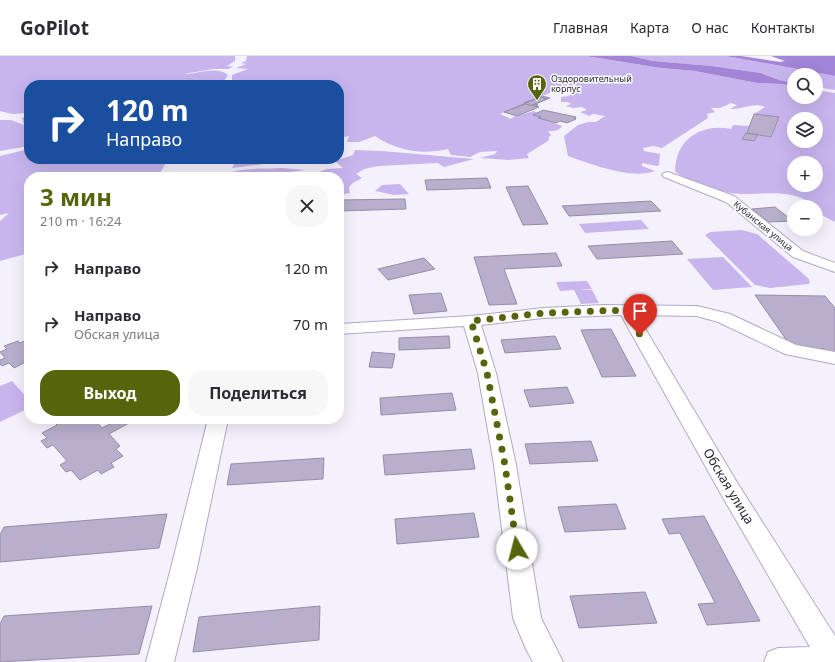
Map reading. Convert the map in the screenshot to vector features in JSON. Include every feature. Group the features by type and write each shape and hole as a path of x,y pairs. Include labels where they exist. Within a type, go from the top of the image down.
{"street":[{"name":"Кубанская улица","path":"668,175 730,199 798,254 835,268"},
{"path":"344,329 471,321 544,313 626,310 697,310 746,327 791,350 835,358"},
{"name":"Обская улица","path":"626,310 730,490 834,660"},
{"path":"471,321 487,373 505,465 528,618 536,640 549,662"},
{"path":"160,662 191,539 217,424"},
{"path":"778,662 834,660"}],"shaded area":[{"path":"0,56 235,56 235,61 227,66 233,67 228,69 213,69 183,74 218,71 228,75 224,80 24,80 24,113 12,114 0,111"},
{"path":"247,56 586,56 661,68 695,71 757,83 783,84 787,85 787,104 823,104 823,91 835,93 835,222 823,216 823,200 805,200 793,195 772,193 730,193 687,178 675,171 676,160 685,142 700,131 720,128 731,129 733,125 750,126 743,139 754,141 758,135 771,137 779,118 754,114 765,107 756,105 730,109 737,105 731,103 720,108 711,108 715,112 707,114 708,118 662,148 653,146 643,148 644,151 660,154 659,165 657,166 642,163 642,166 655,171 635,174 611,170 568,156 564,136 578,125 588,122 596,122 605,116 593,114 589,116 580,112 587,110 582,107 573,108 566,106 571,104 568,102 561,102 561,97 569,96 570,93 563,91 554,91 500,114 511,119 513,117 534,111 537,113 534,115 541,117 539,118 562,126 559,129 548,131 551,135 548,141 527,154 529,158 509,160 480,158 495,154 497,151 480,152 470,157 451,155 448,149 429,152 410,150 392,145 375,136 359,142 347,142 349,136 344,137 344,80 232,80 232,75 248,69 236,68 246,64 241,63 246,61"},
{"path":"586,56 631,56 653,61 712,66 761,73 787,82 787,85 757,83 695,71 661,68"},
{"path":"631,56 726,56 791,68 787,68 787,82 761,73 712,66 653,61"},
{"path":"726,56 741,56 780,62 785,61 771,56 835,56 835,76 823,74 823,68 791,68"},
{"path":"823,74 835,76 835,90 823,88"},
{"path":"0,120 11,120 24,125 24,147 0,151"},
{"path":"24,150 24,164 165,164 161,172 24,172 24,254 0,261 0,221 9,213 0,215 0,156"},
{"path":"355,150 474,159 444,167 438,163 378,166 364,169 356,174 362,178 349,187 350,193 344,194 344,172 320,172 327,169 343,168 338,164 344,164 344,158 353,155"},
{"path":"234,164 264,164 232,168"},
{"path":"282,168 305,170 290,172 233,172"},
{"path":"400,184 409,194 394,195 375,191 382,185"},
{"path":"641,220 649,229 585,233 579,224"},
{"path":"742,230 757,234 808,278 810,282 809,284 770,288 755,285 705,235 710,232"},
{"path":"723,257 752,287 713,290 687,259"},
{"path":"587,281 592,289 578,290 592,290 599,303 581,304 574,290 560,291 556,282"},
{"path":"12,381 24,394 24,410 0,422 0,386"}],"building":[{"name":"Оздоровительный корпус","path":"542,96 550,98 535,104 538,105 535,106 524,103"},
{"path":"540,97 547,99 530,106 534,107 516,115 505,112"},
{"path":"525,104 539,107 517,116 504,112"},
{"path":"543,110 576,117 574,118 576,119 567,123 560,121 556,123 533,115"},
{"path":"754,114 779,117 771,137 747,133"},
{"path":"746,133 758,135 754,141 742,139"},
{"path":"487,178 491,188 427,190 425,180"},
{"path":"528,186 548,224 523,225 506,187"},
{"path":"405,199 406,209 344,211 344,200"},
{"path":"651,201 661,211 569,216 562,206"},
{"path":"775,207 787,216 787,221 769,222 752,209"},
{"path":"672,241 683,254 597,259 588,246"},
{"path":"556,253 562,266 504,269 517,304 489,305 474,257"},
{"path":"424,258 435,269 388,280 378,269"},
{"path":"441,293 447,311 414,314 409,295"},
{"path":"755,295 825,296 835,308 835,354 828,354 824,349 792,348"},
{"path":"611,329 636,376 602,377 581,330"},
{"path":"449,336 450,348 399,350 399,338"},
{"path":"555,336 561,349 505,353 501,340"},
{"path":"18,341 20,343 24,341 24,363 14,368 9,363 2,366 0,364 0,360 5,358 0,352 7,349 4,346"},
{"path":"372,352 395,354 392,368 369,367"},
{"path":"567,387 574,403 530,407 524,390"},
{"path":"452,393 456,410 381,415 380,398"},
{"path":"56,424 98,424 102,428 110,424 127,424 109,434 120,446 116,449 123,456 111,463 114,467 101,474 98,470 80,480 71,470 66,472 60,465 67,461 53,445 47,448 41,441 47,438 42,433 57,425"},
{"path":"591,441 598,461 530,464 525,444"},
{"path":"471,449 475,469 385,475 383,455"},
{"path":"324,458 323,479 227,485 231,464"},
{"path":"616,504 626,529 565,532 558,507"},
{"path":"474,513 479,537 397,544 395,519"},
{"path":"167,514 159,548 0,562 0,535 4,527"},
{"path":"704,516 760,621 707,625 698,604 715,603 680,533 669,534 662,519"},
{"path":"645,592 657,623 579,628 570,596"},
{"path":"152,606 139,654 0,662 0,624 4,616"},
{"path":"320,606 319,640 193,652 199,617"}],"place":[{"name":"Оздоровительный корпус","path":"537,101"}],"route":[{"path":"517,549 505,465 487,373 471,321 544,313 626,310 640,335"}]}
